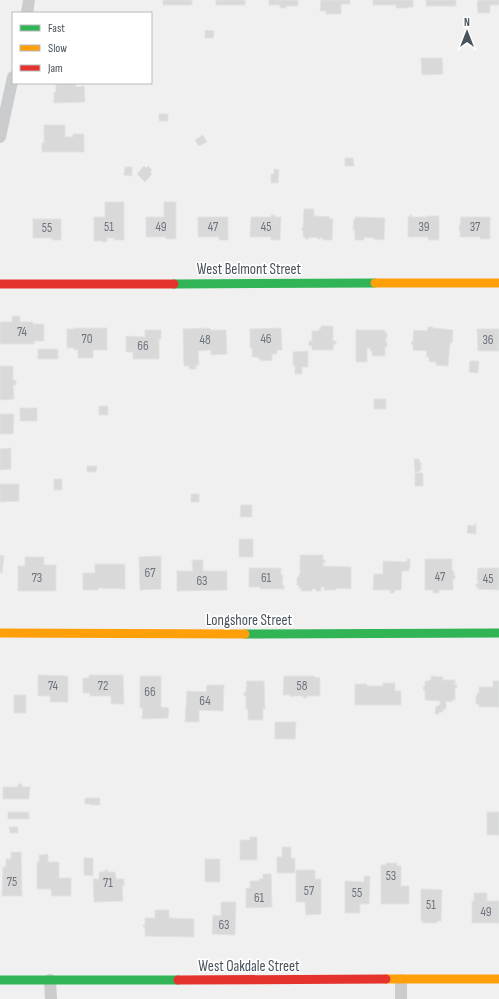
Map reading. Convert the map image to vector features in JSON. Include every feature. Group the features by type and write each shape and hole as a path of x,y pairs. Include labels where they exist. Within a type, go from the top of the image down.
{"street":[{"path":"27,12 30,0"},
{"path":"0,137 12,82"},
{"name":"West Belmont Street","path":"0,284 499,283"},
{"name":"Longshore Street","path":"0,633 215,634 499,632"},
{"name":"West Oakdale Street","path":"0,980 499,979"},
{"path":"50,980 51,999"},
{"path":"401,999 402,980"}],"building":[{"path":"163,0 192,0 192,5 163,5"},
{"path":"216,0 245,0 245,5 216,5"},
{"path":"269,0 298,0 298,6 286,6 286,8 280,8 280,5 269,5"},
{"path":"321,0 350,0 350,4 341,4 341,14 326,14 326,11 320,11"},
{"path":"373,0 413,0 413,7 396,8 396,5 373,5"},
{"path":"426,0 456,0 456,6 426,6"},
{"path":"478,0 499,0 499,5 490,5 490,13 478,13"},
{"path":"205,30 214,31 213,38 205,38"},
{"path":"421,58 442,58 443,74 422,75"},
{"path":"56,84 76,84 76,87 84,86 85,102 54,103 54,92 56,92"},
{"path":"159,114 168,114 168,121 159,121"},
{"path":"44,125 65,125 65,137 73,137 73,134 84,134 84,152 42,152 42,143 44,143"},
{"path":"203,135 207,142 199,146 195,140"},
{"path":"345,158 353,158 354,166 345,166"},
{"path":"144,166 146,168 148,166 152,170 150,172 152,174 145,182 137,174"},
{"path":"125,167 132,167 132,176 124,175"},
{"path":"274,169 279,170 278,183 271,183 271,174 274,174"},
{"path":"105,202 124,202 124,240 107,238 107,242 94,241 94,217 105,217"},
{"path":"164,202 176,202 176,239 166,239 166,237 146,237 146,217 164,217"},
{"path":"304,209 314,209 314,216 330,217 330,219 333,219 332,240 309,237 309,239 305,239 305,237 303,237 302,228"},
{"path":"271,215 281,217 280,240 271,240 271,237 250,237 251,217 271,217"},
{"path":"410,215 412,215 412,217 439,216 439,240 428,240 428,237 408,237 408,217 410,217"},
{"path":"198,217 228,217 228,240 219,240 219,237 198,237"},
{"path":"355,217 385,218 384,240 364,237 364,240 355,240 355,230 353,230"},
{"path":"461,217 490,217 490,239 480,239 480,237 460,237 459,225"},
{"path":"33,219 61,219 61,240 52,240 52,238 33,238"},
{"path":"12,316 20,316 20,322 44,324 44,341 34,341 34,344 0,344 0,322 12,322"},
{"path":"321,326 333,326 333,341 336,341 336,344 334,344 333,350 312,350 312,346 309,346 309,341 312,341 312,331 319,331"},
{"path":"428,327 453,330 448,366 436,365 436,362 429,362 429,357 426,357 427,351 413,350 413,344 411,344 412,341 413,342 414,330 427,331"},
{"path":"107,328 107,350 93,350 93,358 78,358 78,350 74,350 74,348 67,348 67,329"},
{"path":"210,328 210,330 226,330 227,354 211,355 211,350 198,351 199,365 196,365 196,369 189,369 189,366 184,366 183,329"},
{"path":"281,328 282,350 277,350 277,354 272,354 272,360 261,361 258,357 252,357 252,348 250,348 250,329"},
{"path":"477,329 499,329 499,351 478,351"},
{"path":"145,330 161,330 161,339 159,339 159,359 133,359 133,352 126,352 126,336 145,337"},
{"path":"356,330 385,330 385,333 387,333 387,347 385,347 385,356 372,356 372,351 370,351 370,348 367,348 367,362 356,362"},
{"path":"38,349 58,349 58,359 38,359"},
{"path":"308,351 308,367 302,367 302,374 295,374 295,366 293,366 293,352"},
{"path":"470,361 479,361 478,373 469,372"},
{"path":"0,366 13,366 13,381 16,380 16,385 13,385 14,399 0,400"},
{"path":"374,399 386,399 386,409 374,409"},
{"path":"99,406 108,406 108,415 99,415"},
{"path":"20,408 37,408 37,421 20,421"},
{"path":"0,414 14,414 13,434 0,434"},
{"path":"11,448 11,469 0,470 0,449"},
{"path":"414,459 419,459 420,463 422,463 422,465 420,465 420,472 415,472"},
{"path":"87,466 97,466 96,472 87,472"},
{"path":"415,473 423,473 423,486 415,486"},
{"path":"54,479 62,479 62,490 54,490"},
{"path":"0,484 19,484 19,501 0,502"},
{"path":"191,494 199,494 199,502 191,502"},
{"path":"241,505 252,505 252,517 240,517"},
{"path":"474,524 476,524 476,534 467,533 468,525 474,526"},
{"path":"239,539 253,539 253,557 239,557"},
{"path":"0,555 4,556 2,573 0,572"},
{"path":"300,555 323,555 323,560 325,560 325,563 323,563 323,566 351,567 351,589 336,588 336,590 324,590 324,587 321,587 321,591 312,589 312,591 301,591 299,585 297,585 297,577 299,577 300,574"},
{"path":"161,556 161,589 140,590 139,557"},
{"path":"25,557 44,557 44,565 56,565 56,591 18,591 18,566 25,566"},
{"path":"407,559 410,559 410,568 409,571 402,571 401,590 395,590 394,593 390,593 390,590 373,590 374,574 383,574 383,561 407,562"},
{"path":"425,559 452,559 452,571 454,571 455,576 455,579 453,579 453,590 439,590 439,593 433,593 433,590 425,590"},
{"path":"192,560 203,560 203,571 227,571 227,590 177,591 177,571 193,571"},
{"path":"95,564 125,564 125,589 98,588 98,590 83,590 83,573 95,573"},
{"path":"249,568 281,568 281,575 283,575 282,585 284,585 284,589 260,589 260,587 249,587"},
{"path":"478,568 499,568 499,590 478,589 478,587 476,587 476,584 478,584"},
{"path":"38,675 68,676 68,702 50,702 50,696 38,696"},
{"path":"89,675 123,675 124,704 111,704 111,696 90,696 90,693 83,693 83,678 89,678"},
{"path":"140,676 161,676 161,707 169,708 168,718 142,719 143,708 140,708"},
{"path":"284,676 314,676 320,678 320,696 307,696 307,698 303,698 303,696 291,697 291,695 283,695"},
{"path":"431,676 443,677 443,680 455,680 455,685 457,685 457,688 455,688 455,700 452,700 452,702 446,701 446,709 443,709 443,712 439,712 439,714 435,714 436,706 440,705 440,701 425,700 425,690 423,690 424,686 425,687 425,681 431,680"},
{"path":"246,681 264,681 265,709 263,709 263,720 248,720 246,696 244,696 244,692 246,692 247,687"},
{"path":"493,681 499,681 499,707 479,707 479,704 476,704 476,696 477,693 479,693 479,687 493,687"},
{"path":"383,683 395,683 395,691 401,691 401,705 355,705 355,684 383,686"},
{"path":"207,685 224,685 223,711 199,710 199,722 185,722 187,691 206,692"},
{"path":"14,695 26,695 26,713 14,713"},
{"path":"275,722 296,722 295,739 275,739"},
{"path":"18,784 22,784 22,787 30,787 29,799 3,799 3,787 18,787"},
{"path":"85,798 100,798 100,805 85,804"},
{"path":"8,812 29,812 29,819 8,819"},
{"path":"487,812 499,812 499,835 487,835"},
{"path":"9,827 18,827 18,833 10,833"},
{"path":"250,837 257,837 257,860 240,860 240,840 250,840"},
{"path":"282,847 291,847 291,858 295,858 295,873 277,873 277,857 282,857"},
{"path":"11,852 21,852 22,896 2,896 3,867 6,867 6,859 11,859"},
{"path":"48,854 48,862 59,862 59,878 71,878 71,896 52,896 51,889 37,889 37,862 39,862 39,855"},
{"path":"84,858 93,858 93,876 84,875"},
{"path":"205,859 220,859 220,882 205,882"},
{"path":"386,863 397,863 397,866 401,866 401,886 409,886 409,904 381,904 381,865 386,865"},
{"path":"108,870 108,872 115,872 116,879 124,879 124,886 122,886 123,901 94,902 93,879 99,879 99,872"},
{"path":"296,870 315,870 315,879 321,879 321,914 306,915 305,902 296,902"},
{"path":"263,874 271,874 272,907 246,908 246,888 250,888 250,881 259,881 259,879 263,879"},
{"path":"364,876 370,876 369,904 360,904 360,913 345,913 345,881 364,882"},
{"path":"421,889 442,890 441,921 437,921 437,923 423,923 423,921 421,921"},
{"path":"474,893 487,893 487,901 499,901 499,923 472,923 472,901 474,901"},
{"path":"221,902 236,902 235,935 212,934 213,915 221,916"},
{"path":"155,910 169,910 169,918 194,919 194,937 145,936 145,927 143,927 143,925 145,925 145,918 155,918"}],"traffic: fast":[{"path":"174,284 375,283"},
{"path":"245,634 499,633"},
{"path":"0,980 178,980"}],"traffic: slow":[{"path":"375,283 499,283"},
{"path":"0,633 245,634"},
{"path":"386,979 499,979"}],"traffic: jam":[{"path":"0,284 174,284"},
{"path":"178,980 386,979"}]}
